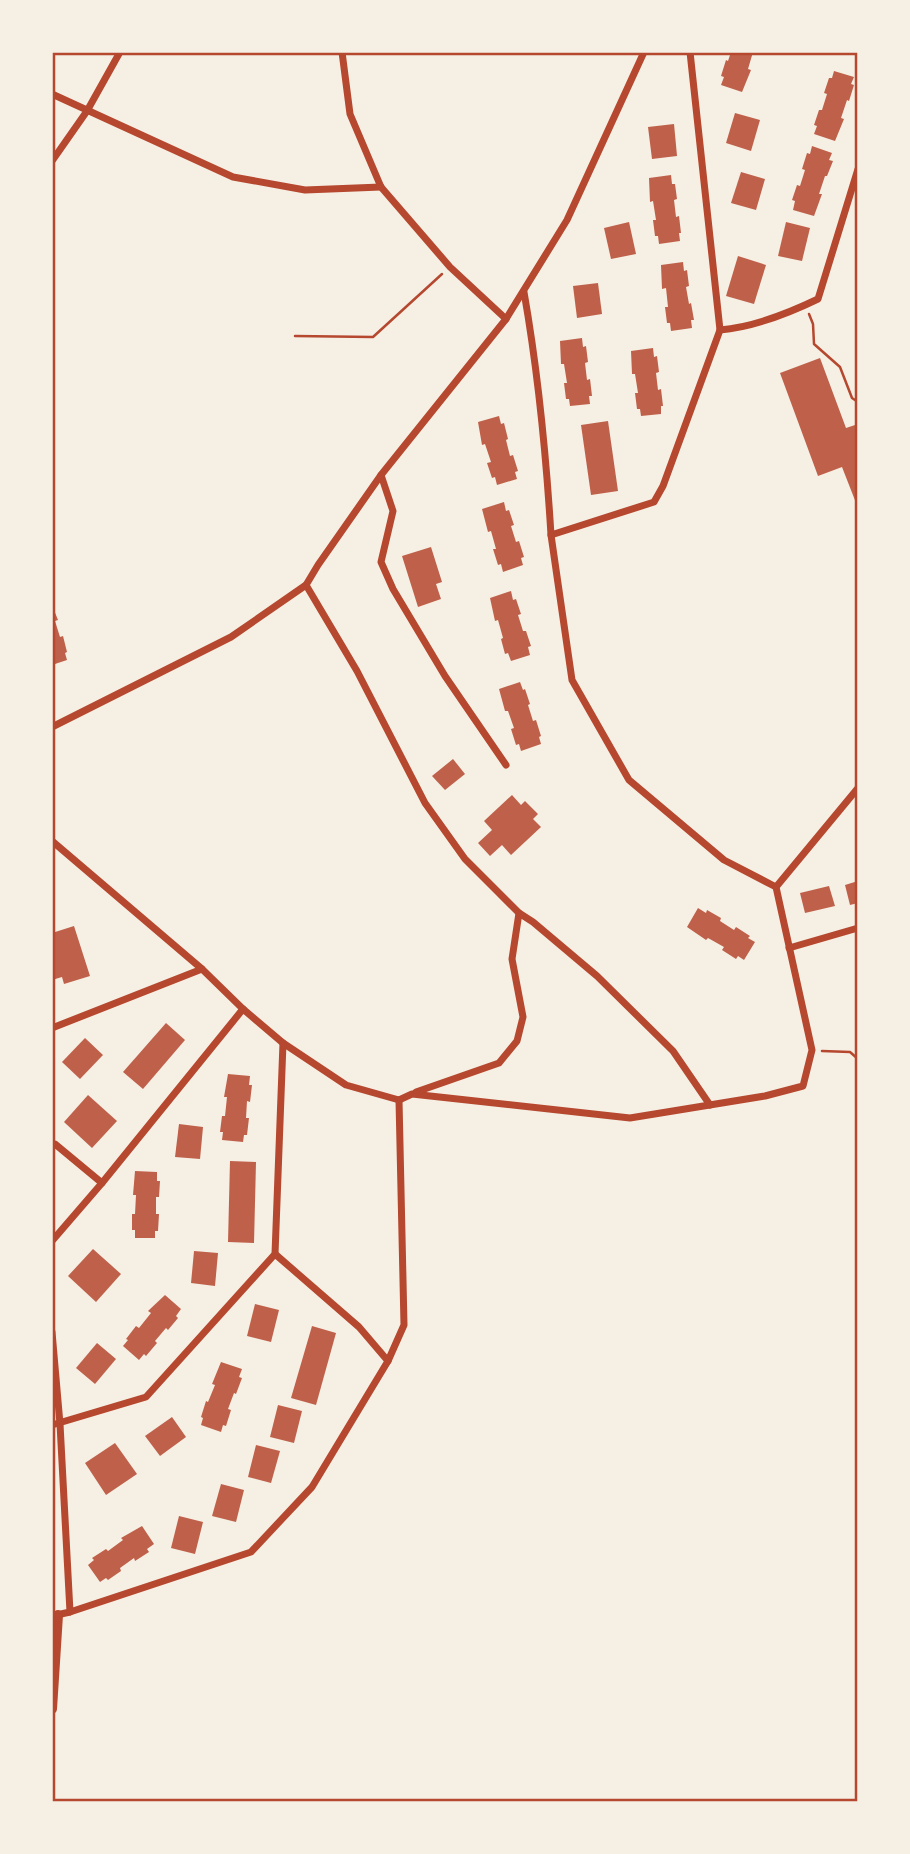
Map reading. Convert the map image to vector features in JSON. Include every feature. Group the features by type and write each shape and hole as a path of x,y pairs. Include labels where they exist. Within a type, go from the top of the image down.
{"street":[{"path":"52,161 87,111 120,52"},
{"path":"342,52 350,114 381,187 450,267 506,318"},
{"path":"53,726 231,637 306,585 381,475 524,292 567,220 644,52"},
{"path":"551,535 654,502 663,486 720,330 690,52"},
{"path":"52,94 233,177 304,190 381,187"},
{"path":"720,330 739,328 793,311 818,299 858,169"},
{"path":"524,292 546,457 551,535 572,680 629,780 724,860 776,887"},
{"path":"381,475 393,511 382,562 389,580 445,676 506,765"},
{"path":"306,585 357,671 425,803 465,859 519,913 597,976 673,1051 710,1105"},
{"path":"776,887 858,789"},
{"path":"52,841 202,969 283,1043 346,1086 399,1100 499,1063 517,1041 523,1017 513,959 519,913"},
{"path":"412,1094 630,1118 765,1096 803,1086 812,1050 776,887"},
{"path":"789,948 858,928"},
{"path":"52,1028 202,969"},
{"path":"52,1241 243,1009"},
{"path":"56,1424 146,1397 275,1254 283,1043"},
{"path":"52,1709 55,1616 251,1552 312,1487 388,1362 404,1325 399,1100"},
{"path":"52,1144 102,1183"},
{"path":"275,1254 359,1327 388,1362"},
{"path":"52,1332 70,1612"}],"path":[{"path":"295,336 373,337 450,267"},
{"path":"806,305 813,324 814,344 840,367 852,398 858,402"},
{"path":"812,1050 849,1052 858,1059"}],"building":[{"path":"731,52 753,52 748,69 751,70 742,92 721,85 724,77 721,76"},
{"path":"834,71 854,77 849,101 847,100 841,118 844,119 835,141 814,134 817,126 814,125 827,94 824,93"},
{"path":"735,113 760,120 751,151 726,143"},
{"path":"674,124 677,156 652,159 648,127"},
{"path":"812,146 832,153 829,160 833,161 825,176 814,216 793,210 795,201 792,200 797,185 800,186 805,170 802,169"},
{"path":"741,172 765,179 756,210 731,203"},
{"path":"671,175 672,184 675,184 677,199 674,200 676,217 679,216 680,241 659,244 658,236 655,236 653,220 656,220 653,201 650,202 649,178"},
{"path":"629,222 636,254 611,259 604,228"},
{"path":"786,222 810,228 802,261 778,256"},
{"path":"738,256 766,265 754,304 726,296"},
{"path":"683,262 684,271 687,270 689,286 686,287 694,320 691,320 692,328 671,331 670,323 667,323 665,307 668,307 666,288 662,289 661,265"},
{"path":"598,283 602,314 577,318 573,286"},
{"path":"582,338 583,347 586,346 587,380 590,379 592,396 589,396 590,404 570,406 569,399 566,399 564,383 567,383 564,364 561,364 560,341"},
{"path":"653,348 654,357 657,356 658,390 661,389 663,406 661,414 641,416 640,409 637,409 635,393 638,393 635,374 632,374 631,351"},
{"path":"820,358 846,428 858,424 858,508 842,467 818,476 780,373"},
{"path":"499,416 501,424 504,423 510,456 513,455 518,471 515,472 517,479 497,485 487,463 491,462 485,444 482,445 478,422"},
{"path":"608,421 618,491 591,495 581,425"},
{"path":"504,502 514,525 511,526 516,542 519,541 524,557 521,558 523,565 503,572 501,564 498,565 491,531 488,532 482,509"},
{"path":"431,547 442,582 436,584 441,599 418,607 402,556"},
{"path":"511,591 521,614 518,615 523,631 526,631 531,646 528,647 530,655 511,661 508,653 505,654 501,639 503,638 498,620 495,621 490,598"},
{"path":"52,605 58,620 55,621 60,637 63,636 67,660 52,665"},
{"path":"520,682 523,690 525,689 533,721 536,720 541,736 541,744 521,751 519,744 516,745 511,729 514,728 508,711 505,711 499,689"},
{"path":"453,759 465,774 445,790 432,776"},
{"path":"512,795 521,805 525,801 538,814 533,819 541,827 511,855 502,845 490,856 478,843 492,830 484,821"},
{"path":"858,881 858,903 850,905 845,885"},
{"path":"829,886 835,906 805,913 800,893"},
{"path":"698,908 706,913 707,910 734,930 736,927 750,936 748,938 755,942 744,960 738,956 736,959 722,950 724,947 708,938 706,940 687,927"},
{"path":"74,926 90,976 64,984 62,977 52,980 52,933"},
{"path":"166,1023 185,1040 143,1089 123,1072"},
{"path":"85,1038 103,1055 80,1079 62,1062"},
{"path":"228,1074 250,1076 249,1085 252,1085 250,1102 247,1101 247,1135 244,1135 243,1142 222,1140 223,1132 220,1132 222,1116 225,1116 227,1097 224,1097"},
{"path":"88,1095 117,1121 92,1148 64,1122"},
{"path":"179,1124 203,1127 200,1159 175,1157"},
{"path":"230,1161 256,1162 254,1243 228,1242"},
{"path":"135,1171 157,1172 157,1181 160,1181 159,1197 156,1197 156,1214 159,1214 155,1238 135,1238 135,1230 132,1230 136,1195 133,1195"},
{"path":"93,1249 121,1274 96,1302 68,1276"},
{"path":"194,1251 218,1253 215,1286 191,1283"},
{"path":"165,1295 181,1309 176,1316 178,1318 155,1341 157,1343 146,1356 144,1354 139,1360 123,1346 136,1326 139,1328 151,1313 148,1311"},
{"path":"255,1304 279,1310 271,1342 247,1336"},
{"path":"312,1326 336,1333 316,1405 291,1398"},
{"path":"97,1343 116,1359 95,1384 76,1368"},
{"path":"221,1362 242,1369 239,1377 242,1378 228,1409 231,1410 226,1426 223,1425 221,1432 201,1425 201,1417 215,1385 212,1384"},
{"path":"278,1405 302,1411 294,1443 270,1437"},
{"path":"172,1417 186,1437 160,1456 145,1436"},
{"path":"115,1443 137,1474 106,1495 85,1463"},
{"path":"256,1445 280,1451 271,1483 248,1477"},
{"path":"221,1484 244,1490 236,1522 212,1516"},
{"path":"179,1516 203,1522 195,1554 171,1548"},
{"path":"142,1526 154,1544 147,1549 149,1552 135,1561 134,1558 120,1568 121,1571 100,1582 88,1565 94,1560 92,1558 106,1549 108,1551 123,1540 121,1538"}]}
